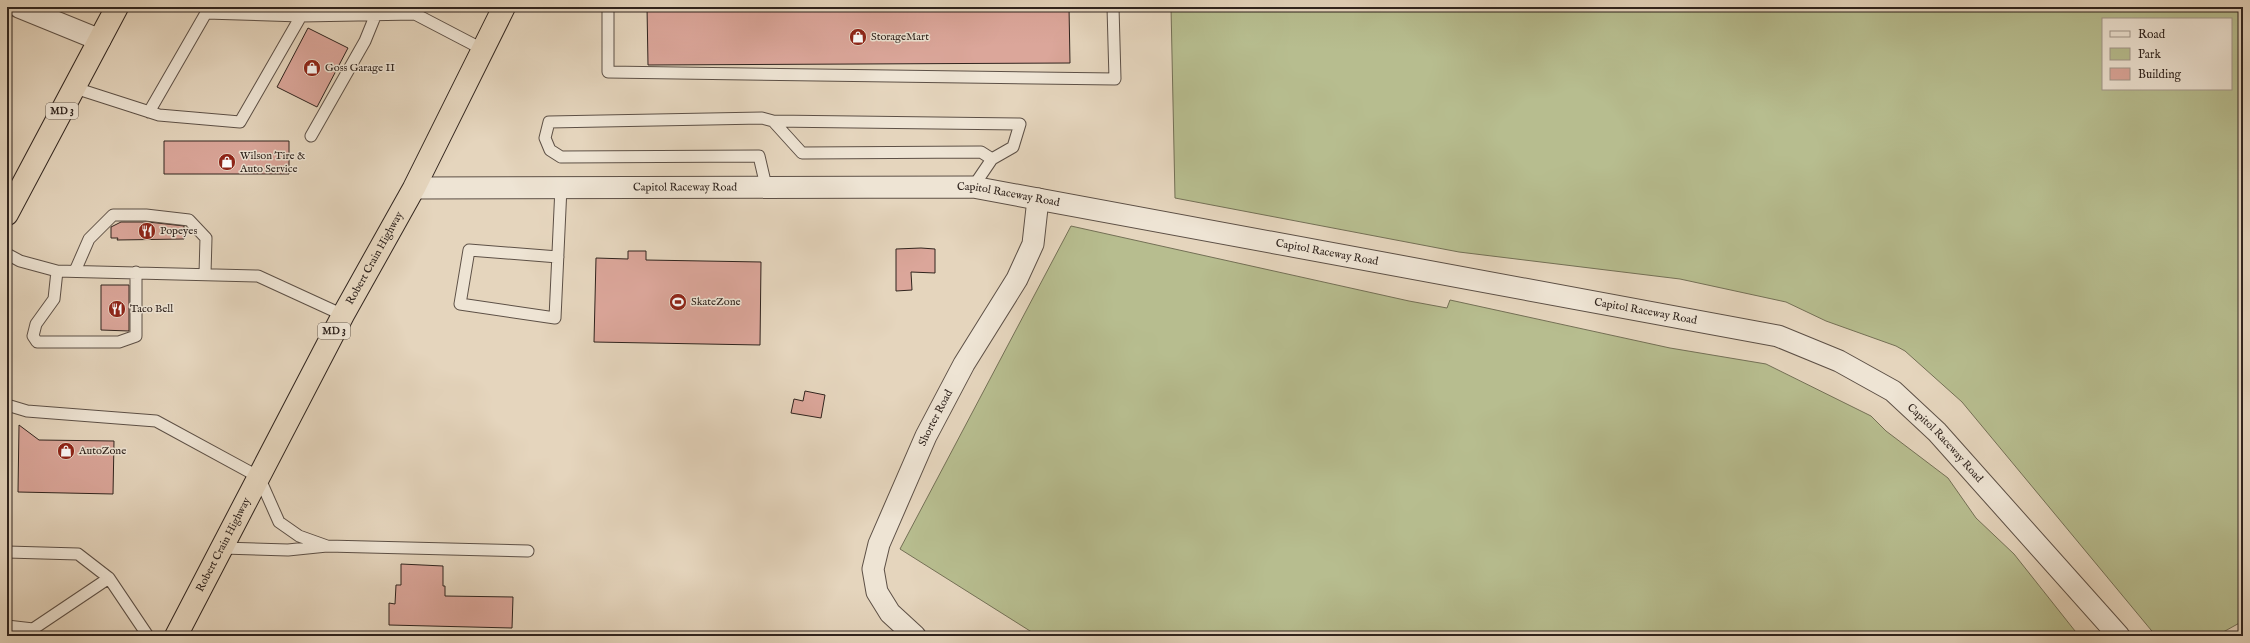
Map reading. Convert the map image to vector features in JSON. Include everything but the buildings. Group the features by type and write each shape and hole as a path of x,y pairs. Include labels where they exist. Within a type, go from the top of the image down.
{"highway":[{"name":"MD 3","path":"7,214 117,7"},
{"name":"Robert Crain Highway","path":"176,636 343,315 414,188 484,50 504,7"}],"street":[{"path":"19,7 48,12 100,40"},
{"name":"Capitol Raceway Road","path":"414,188 766,186 973,187 1778,336 1839,361 1893,391 1937,432 2119,636"},
{"name":"Shorter Road","path":"914,636 890,613 878,592 873,569 879,544 926,436 964,364 1017,279 1033,244 1038,198"}],"lane":[{"path":"608,7 608,72 1115,79 1114,7"},
{"path":"149,112 207,10 415,14 484,50"},
{"path":"75,88 159,115 240,122 301,11"},
{"path":"312,136 365,41 376,14"},
{"path":"766,186 759,156 561,157 550,150 545,138 549,122 754,118 773,121 1020,124 1013,147 992,158 973,187"},
{"path":"773,121 802,153 982,152 992,158"},
{"path":"558,257 469,250 460,304 555,318 558,257 561,187"},
{"path":"75,271 89,239 113,215 146,215 189,220 206,238 205,274"},
{"path":"7,254 20,261 57,270 258,276 343,315"},
{"path":"57,270 54,299 36,324 33,336 37,342 119,342 136,336 136,272"},
{"path":"7,405 27,411 156,421 259,477 279,522 299,536 328,546"},
{"path":"222,548 288,550 328,546 528,551"},
{"path":"7,552 78,554 109,578 148,636"},
{"path":"11,630 34,629 109,578"}],"green space":[{"path":"1171,7 2243,7 2243,621 2216,636 2156,636 1962,402 1905,351 1896,346 1826,321 1786,302 1680,279 1459,252 1175,198"},
{"path":"1071,226 1409,301 1447,308 1450,300 1670,348 1766,364 1871,416 1886,431 1948,478 1976,518 2014,554 2079,636 1038,636 900,549"}],"place":[{"name":"StorageMart","path":"858,37"},
{"name":"Goss Garage II","path":"312,68"},
{"name":"Wilson Tire & Auto Service","path":"227,162"},
{"name":"Popeyes","path":"147,231"},
{"name":"SkateZone","path":"678,302"},
{"name":"Taco Bell","path":"117,309"},
{"name":"AutoZone","path":"66,451"}]}
